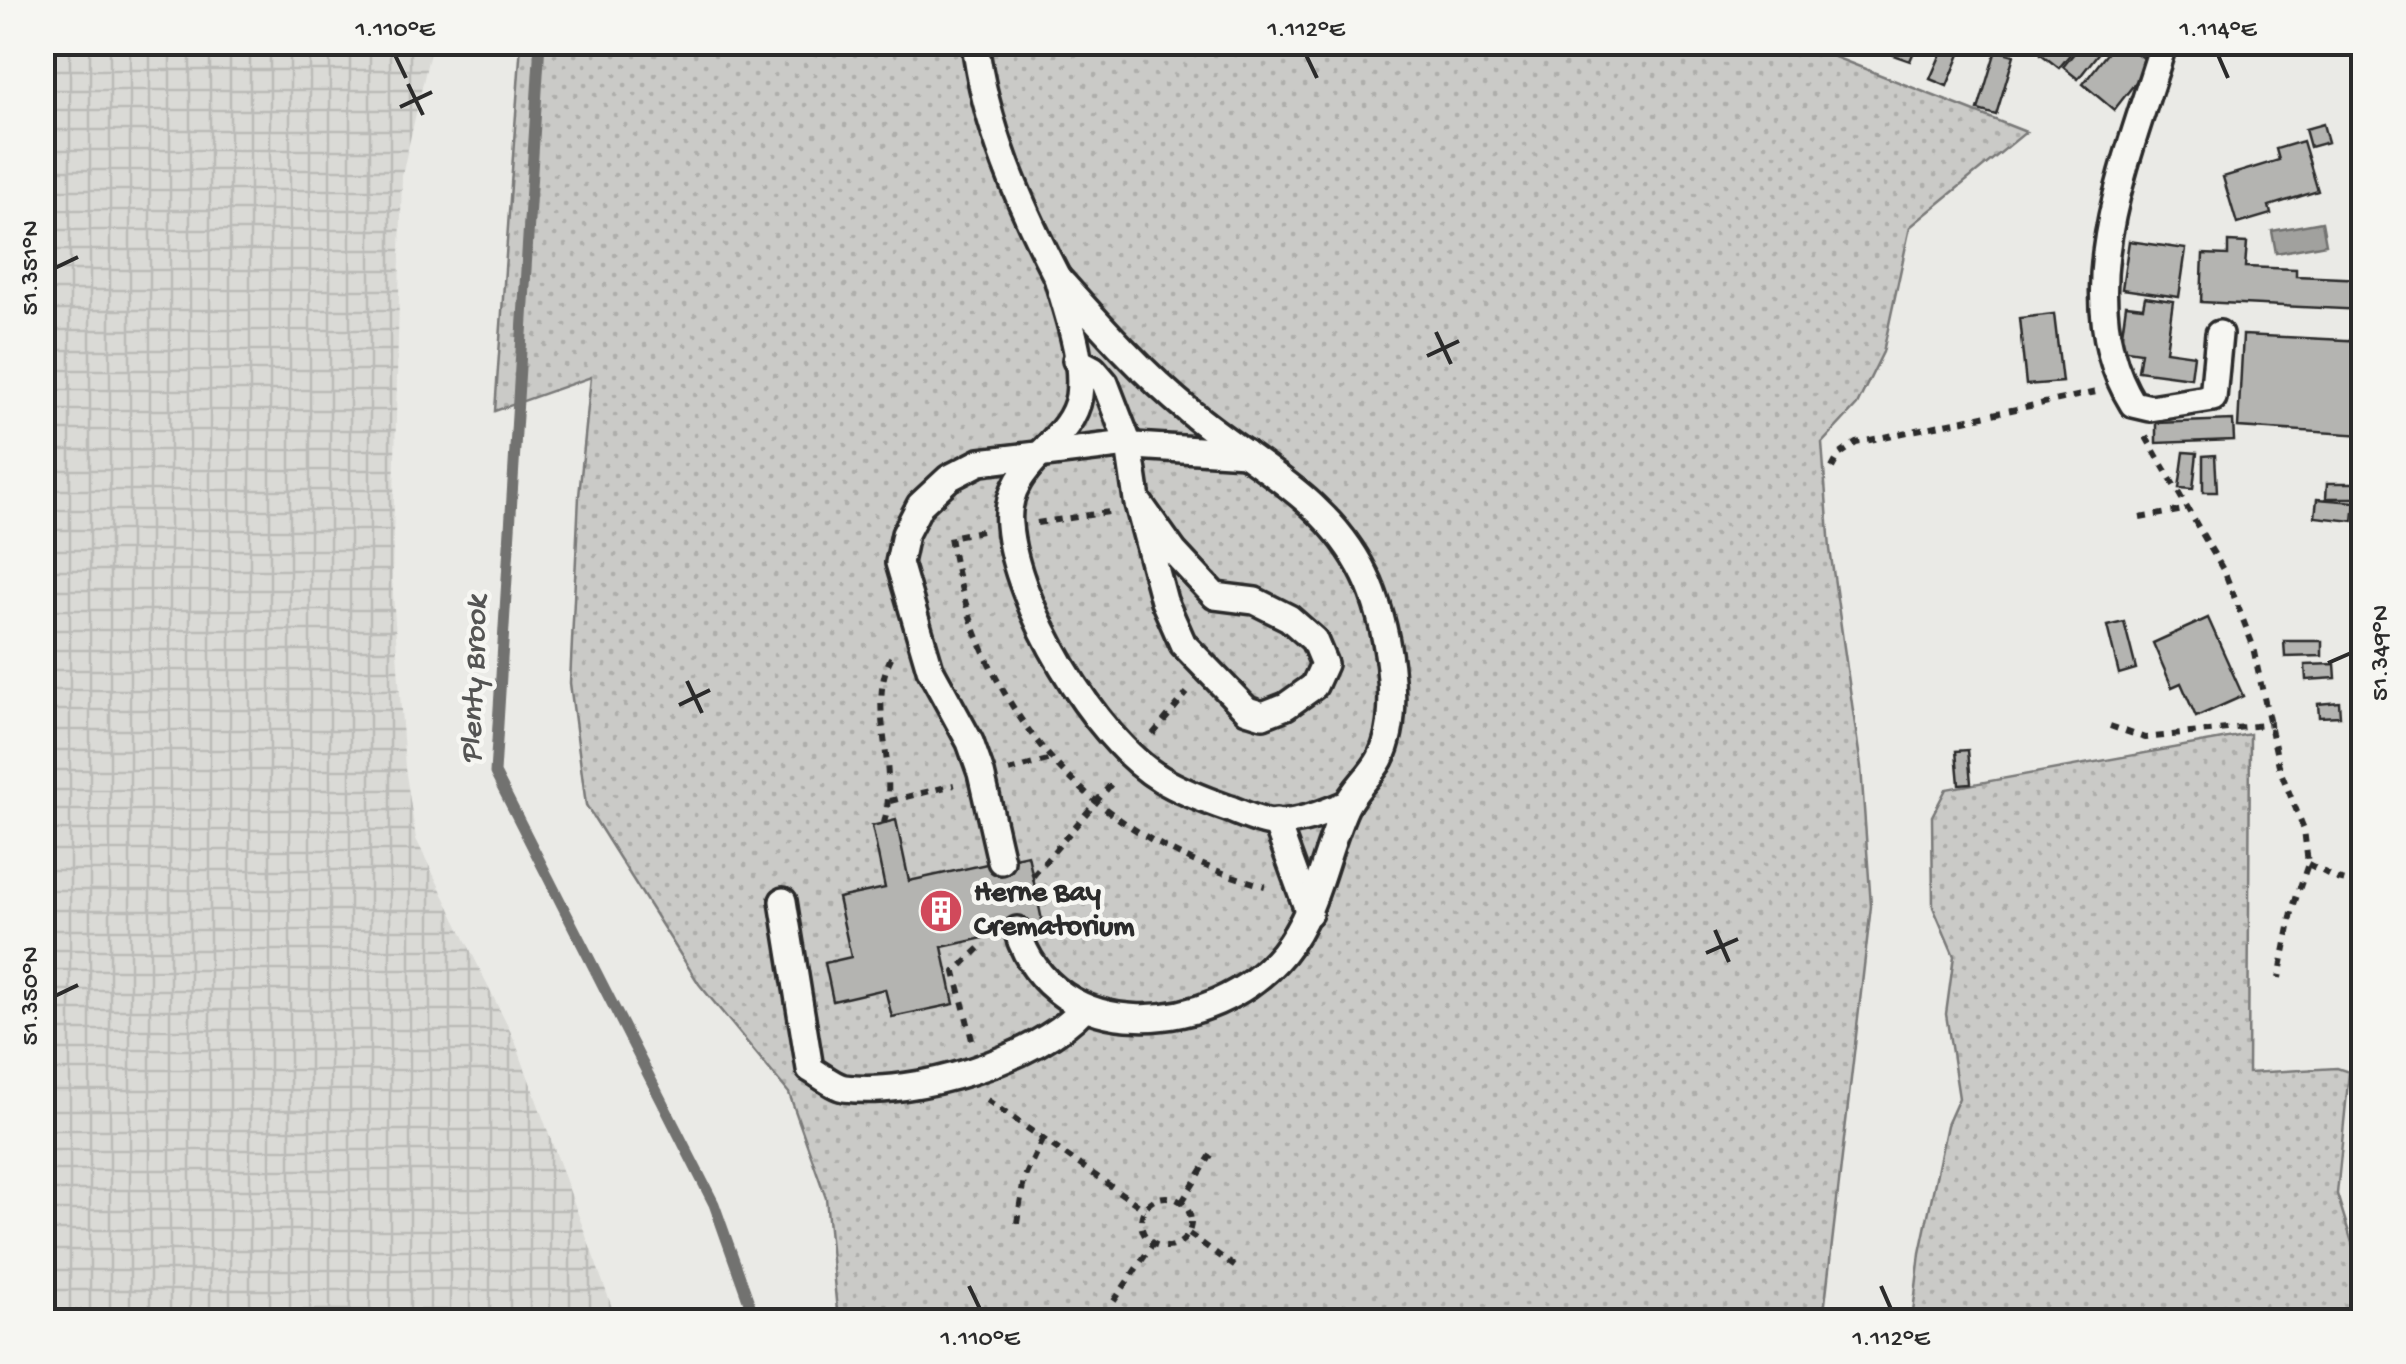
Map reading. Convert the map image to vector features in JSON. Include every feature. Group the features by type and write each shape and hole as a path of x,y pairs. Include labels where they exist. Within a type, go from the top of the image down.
{"lane":[{"path":"975,42 979,78 1014,190 1056,278 1076,360 1079,398 1057,435 1036,456 1015,488 1008,524 1030,606 1094,714 1158,778 1209,802 1276,822 1310,819 1346,804"},
{"path":"2164,42 2117,201 2104,282 2103,327 2127,395 2150,408 2213,398 2219,334"},
{"path":"1017,930 1035,971 1095,1014 1142,1018 1213,1003 1267,969 1309,913 1346,804 1382,755 1390,717 1388,648 1381,611 1348,543 1323,512 1192,414 1138,366 1056,278"},
{"path":"1076,360 1093,369 1105,383 1128,446 1137,500 1164,601 1183,644 1247,710 1263,714 1314,686 1324,664 1314,640 1289,618 1255,601 1215,596 1174,552 1137,500"},
{"path":"1001,861 982,773 970,742 930,669 899,563 905,534 920,505 949,478 980,462 1128,446 1248,454"},
{"path":"1276,822 1309,913"},
{"path":"783,902 810,1069 840,1088 896,1088 1012,1056 1058,1032 1084,1008"}],"path":[{"path":"1832,468 1839,456 1856,443 2127,395 2164,471 2225,573 2252,643 2273,724 2280,770 2304,829 2308,864 2293,907 2280,978"},
{"path":"2140,518 2190,509"},
{"path":"884,823 891,780 881,685 893,654 888,635"},
{"path":"2110,726 2145,738 2273,724"},
{"path":"2308,864 2338,880 2364,886"},
{"path":"1017,1223 1024,1179 1042,1140"},
{"path":"1182,1202 1211,1155"},
{"path":"1159,1198 1182,1202 1189,1211 1188,1234 1172,1246 1153,1243 1145,1235 1143,1213 1159,1198"},
{"path":"1188,1234 1237,1268"},
{"path":"1114,1301 1153,1243"}],"shaded area":[{"path":"42,43 432,43 402,175 392,579 405,768 416,839 515,1041 617,1321 43,1321"},
{"path":"521,43 1799,43 2026,132 1910,227 1883,352 1857,405 1822,443 1830,549 1861,767 1871,906 1823,1321 838,1321 826,1198 789,1093 699,984 586,805 570,683 579,496 591,377 495,411"},
{"path":"2322,222 2326,244 2276,253 2272,231"},
{"path":"2250,734 2248,1073 2337,1068 2349,1072 2337,1194 2363,1278 2363,1321 1912,1321 1920,1253 1947,1125 1959,1098 1946,1014 1954,956 1933,907 1932,816 1946,789"}],"building":[{"path":"1898,42 1918,42 1910,61 1893,55"},
{"path":"1946,42 1965,42 1947,86 1930,79"},
{"path":"2051,42 2080,42 2059,68 2041,54"},
{"path":"2083,42 2107,42 2078,79 2063,67"},
{"path":"2116,42 2123,42 2150,64 2114,110 2083,84"},
{"path":"1996,50 2014,55 1996,115 1978,110"},
{"path":"2323,124 2328,142 2310,147 2305,129"},
{"path":"2303,141 2318,191 2269,206 2271,214 2237,224 2223,177 2279,160 2276,149"},
{"path":"2129,241 2186,249 2179,297 2122,289"},
{"path":"2228,242 2247,243 2245,267 2296,269 2296,276 2364,279 2364,310 2201,302 2203,254 2228,255"},
{"path":"2145,297 2173,301 2166,351 2194,355 2191,378 2138,371 2141,352 2120,349 2126,305 2143,307"},
{"path":"2054,314 2062,382 2026,385 2019,318"},
{"path":"2243,335 2364,341 2364,435 2238,427"},
{"path":"2233,420 2234,440 2156,443 2156,423"},
{"path":"2184,452 2197,453 2193,489 2179,488"},
{"path":"2215,455 2217,492 2203,492 2203,456"},
{"path":"2327,483 2359,483 2359,498 2326,498"},
{"path":"2317,499 2355,502 2353,521 2315,517"},
{"path":"2208,618 2243,696 2196,717 2181,683 2172,687 2153,643"},
{"path":"2124,622 2136,669 2119,674 2107,626"},
{"path":"2284,641 2322,641 2322,656 2285,657"},
{"path":"2335,664 2336,678 2306,680 2305,665"},
{"path":"2339,702 2340,716 2319,717 2318,704"},
{"path":"1968,750 1971,783 1959,784 1956,751"},
{"name":"Herne Bay Crematorium","path":"896,820 909,881 1028,855 1043,925 942,947 954,1004 892,1017 885,989 833,1001 825,963 851,957 838,898 885,888 872,826"}],"waterway":[{"name":"Plenty Brook","path":"540,42 495,773 714,1204 756,1322"}],"place":[{"name":"Herne Bay Crematorium","path":"941,911"}]}
